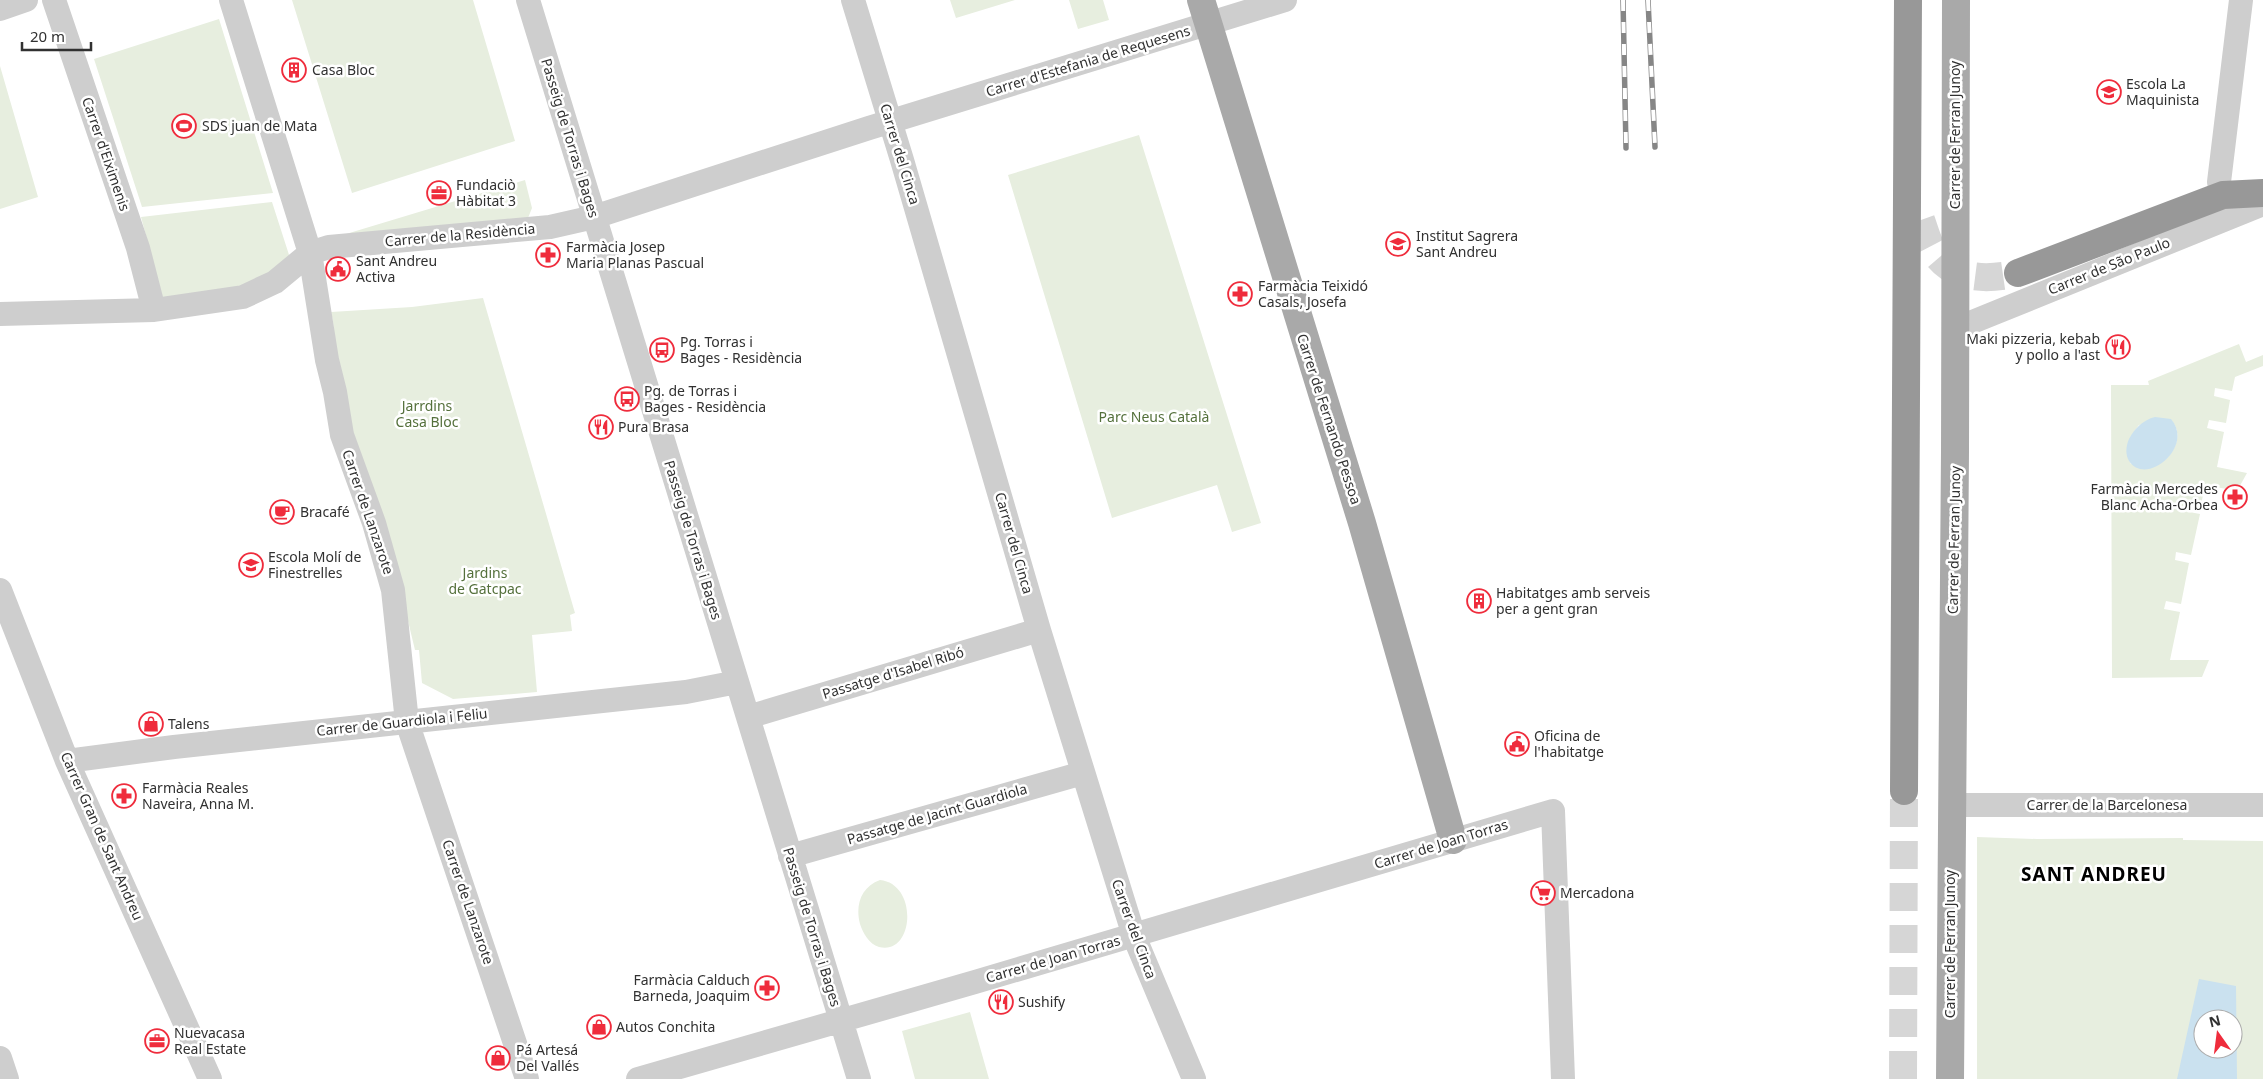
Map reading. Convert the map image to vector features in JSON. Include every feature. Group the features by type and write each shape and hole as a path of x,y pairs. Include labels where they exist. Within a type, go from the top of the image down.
{"highway":[{"path":"1904,791 1908,0"},
{"path":"1908,184 1921,220"},
{"path":"2018,273 2263,193"}],"main road":[{"name":"Carrer de Ferran Junoy","path":"1950,1079 1956,0"},
{"name":"Carrer de Fernando Pessoa","path":"1204,12 1362,523 1454,840"}],"street":[{"path":"0,9 26,0"},
{"name":"Carrer d'Eiximenis","path":"54,0 138,248 154,310"},
{"name":"Carrer de Lanzarote","path":"231,0 310,253 327,360 335,392 342,435 374,523 393,590 407,722 527,1079"},
{"name":"Passeig de Torras i Bages","path":"528,0 858,1079"},
{"name":"Carrer del Cinca","path":"853,0 891,122 1039,630 1134,936 1194,1079"},
{"name":"Carrer d'Estefania de Requesens","path":"891,122 1204,12 1286,0"},
{"path":"2227,206 2219,182 2241,0"},
{"name":"Carrer de la Residència","path":"0,314 154,310 243,297 275,282 297,266 310,253 329,247 550,227 594,217 891,122"},
{"name":"Carrer de São Paulo","path":"1954,329 2227,206 2263,204"},
{"name":"Carrer Gran de Sant Andreu","path":"0,590 68,761 210,1079"},
{"name":"Passatge d'Isabel Ribó","path":"748,717 1039,630"},
{"name":"Carrer de Guardiola i Feliu","path":"68,761 174,747 686,692 736,682"},
{"name":"Passatge de Jacint Guardiola","path":"790,856 1083,773"},
{"name":"Carrer de la Barcelonesa","path":"1951,805 2263,805"},
{"name":"Carrer de Joan Torras","path":"638,1079 1134,936 1553,811 1563,1079"},
{"path":"0,1058 7,1079"}],"green space":[{"path":"292,0 473,0 515,141 352,193"},
{"path":"950,0 1015,0 956,18"},
{"path":"1069,0 1103,0 1109,20 1078,29"},
{"name":"SDS juan de Mata","path":"219,19 273,193 142,207 94,59"},
{"path":"0,66 38,197 0,209"},
{"name":"Parc Neus Català","path":"1139,135 1261,523 1232,532 1217,485 1112,518 1008,175"},
{"path":"525,180 532,208 528,218 346,234"},
{"path":"272,202 291,261 255,284 163,299 141,217"},
{"name":"Jardins de Gatcpac","path":"483,298 575,613 570,615 572,631 532,635 537,692 453,699 422,683 419,650 415,650 390,546 342,435 331,312 412,307"},
{"path":"2239,344 2246,362 2263,355 2263,366 2235,377 2232,391 2215,388 2214,396 2230,400 2226,423 2209,420 2207,428 2224,432 2217,467 2247,473 2237,491 2205,485 2201,505 2186,503 2184,511 2200,514 2191,555 2176,552 2175,560 2189,563 2181,604 2166,601 2164,609 2180,612 2170,660 2209,660 2202,677 2112,678 2111,385 2149,385 2148,381","holes":["2170,419 2174,424 2177,440 2173,450 2165,460 2131,464 2128,454 2129,443 2139,425"]},
{"path":"1977,837 2037,839 2183,838 2183,840 2263,841 2263,1079 1977,1079"},
{"path":"880,880 893,884 901,893 906,905 905,931 899,941 891,947 875,946 869,941 860,924 858,910 861,898 868,887"},
{"path":"970,1012 989,1079 915,1079 902,1031"}],"water":[{"path":"2155,417 2171,419 2177,430 2177,441 2173,451 2156,467 2137,468 2129,461 2127,456 2126,450 2129,439 2140,425"},
{"path":"2199,979 2236,986 2236,1009 2193,1009 2193,1059 2237,1059 2237,1079 2177,1079"}],"tunnel":[{"path":"1921,220 1933,249 1943,262 1952,269 1973,276 1984,277 2018,273"},
{"path":"1903,1079 1904,791"}],"railway":[{"path":"1623,0 1626,148"},
{"path":"1648,0 1655,147"}],"place":[{"name":"Casa Bloc","path":"294,70"},
{"name":"Escola La Maquinista","path":"2109,92"},
{"name":"SDS juan de Mata","path":"184,126"},
{"name":"Fundaciò Hàbitat 3","path":"439,193"},
{"name":"Institut Sagrera Sant Andreu","path":"1398,244"},
{"name":"Farmàcia Josep Maria Planas Pascual","path":"548,255"},
{"name":"Sant Andreu Activa","path":"338,269"},
{"name":"Farmàcia Teixidó Casals, Josefa","path":"1240,294"},
{"name":"Maki pizzeria, kebab y pollo a l'ast","path":"2118,347"},
{"name":"Pg. Torras i Bages - Residència","path":"662,350"},
{"name":"Pg. de Torras i Bages - Residència","path":"627,399"},
{"name":"Pura Brasa","path":"601,427"},
{"name":"Farmàcia Mercedes Blanc Acha-Orbea","path":"2235,497"},
{"name":"Bracafé","path":"282,512"},
{"name":"Escola Molí de Finestrelles","path":"251,565"},
{"name":"Habitatges amb serveis per a gent gran","path":"1479,601"},
{"name":"Talens","path":"151,724"},
{"name":"Oficina de l'habitatge","path":"1517,744"},
{"name":"Farmàcia Reales Naveira, Anna M.","path":"124,796"},
{"name":"Mercadona","path":"1543,893"},
{"name":"Farmàcia Calduch Barneda, Joaquim","path":"767,988"},
{"name":"Sushify","path":"1001,1002"},
{"name":"Autos Conchita","path":"599,1027"},
{"name":"Nuevacasa Real Estate","path":"157,1041"},
{"name":"Pá Artesá Del Vallés","path":"498,1058"}],"district":[{"name":"SANT ANDREU","path":"2094,874"}],"park label":[{"name":"Jarrdins Casa Bloc","path":"427,414"}]}
